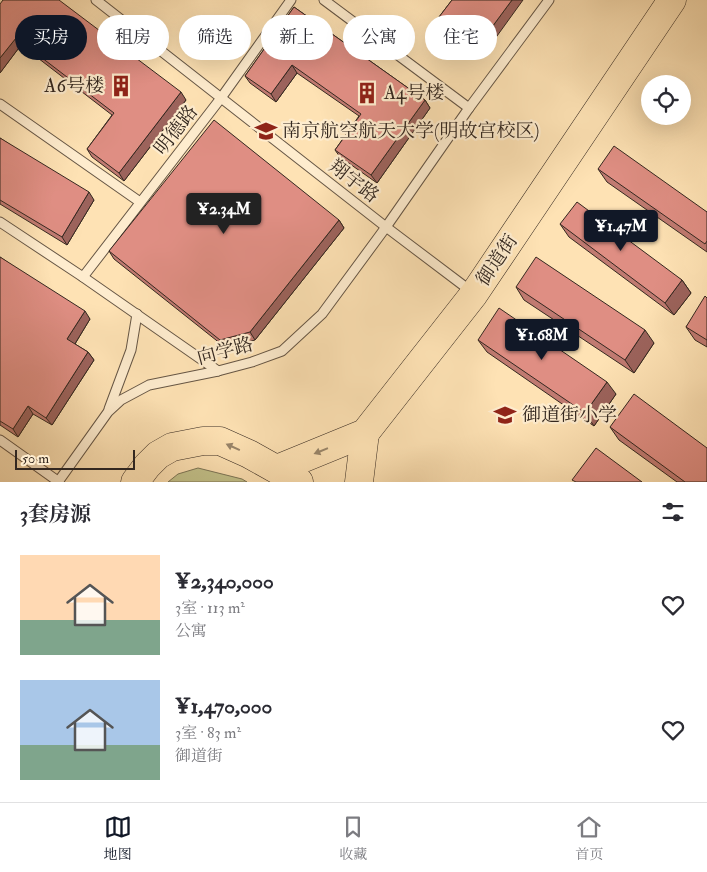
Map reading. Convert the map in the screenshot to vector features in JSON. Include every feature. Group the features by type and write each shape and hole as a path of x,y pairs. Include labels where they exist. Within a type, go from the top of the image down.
{"main road":[{"name":"御道街","path":"288,475 365,433 474,294 672,0"},
{"path":"359,482 365,433"},
{"path":"135,482 158,455 172,447 203,441 220,441 288,475"}],"lane":[{"name":"翔宇路","path":"96,0 474,294"},
{"name":"明德路","path":"83,277 221,98 291,0"},
{"path":"324,0 469,108"},
{"name":"向学路","path":"58,482 108,412 121,400 149,385 218,371 252,362 282,350 322,314 386,227 469,108 549,0"},
{"path":"0,104 140,202"},
{"path":"0,222 218,371"},
{"path":"108,412 131,350 137,314"},
{"path":"0,440 58,482"}],"shaded area":[{"path":"198,468 242,479 247,482 168,482 178,474"}],"building":[{"name":"A6号楼","path":"3,0 59,0 79,15 15,15 15,39 0,58 0,4"},
{"path":"452,0 512,0 497,20 497,15 441,15"},
{"name":"A4号楼","path":"294,7 305,15 288,15"},
{"name":"A6号楼","path":"87,21 97,29 97,60 139,60 181,92 119,173 87,149 114,113 45,60 87,60"},
{"name":"A4号楼","path":"333,35 343,42 343,60 369,60 425,100 371,175 335,150 361,114 292,65 271,94 245,76 261,53 261,60 333,60"},
{"path":"214,120 339,220 250,332 220,340 109,251"},
{"path":"0,138 89,192 62,237 0,200"},
{"path":"614,146 707,212 707,241 705,244 598,169"},
{"path":"577,202 682,280 665,303 560,224"},
{"path":"0,257 85,311 67,339 88,352 46,418 28,406 13,429 0,421"},
{"path":"536,257 645,330 625,360 516,287"},
{"path":"705,296 707,298 707,340 686,327"},
{"path":"499,308 607,382 585,413 478,340"},
{"path":"634,394 707,448 707,482 685,482 610,427"},
{"path":"596,448 642,482 576,482 572,480"}],"place":[{"name":"A6号楼","path":"121,86"},
{"name":"A4号楼","path":"367,93"},
{"name":"南京航空航天大学(明故宫校区)","path":"266,131"},
{"name":"御道街小学","path":"505,415"}]}
